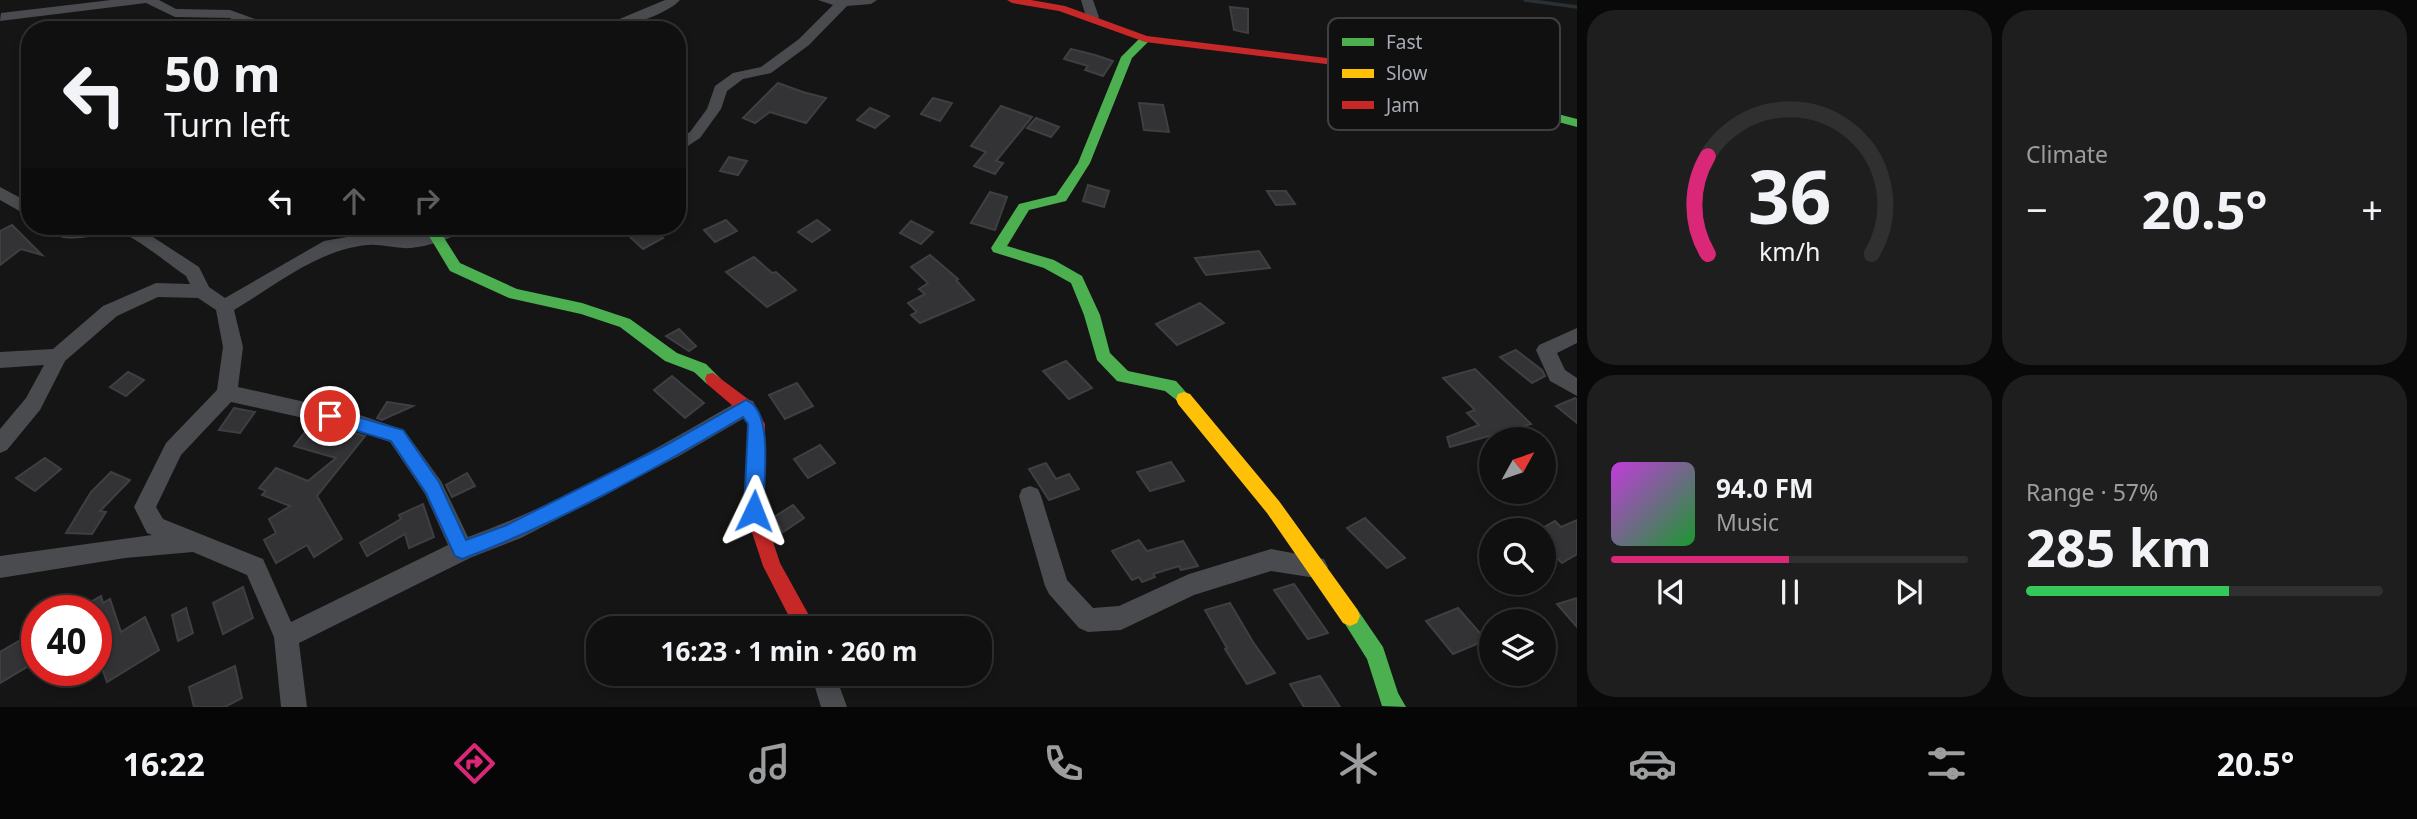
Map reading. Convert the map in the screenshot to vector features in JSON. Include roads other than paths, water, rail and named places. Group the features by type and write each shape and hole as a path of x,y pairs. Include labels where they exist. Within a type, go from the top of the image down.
{"street":[{"path":"1,16 144,0"},
{"path":"150,0 175,13 229,13 246,21"},
{"path":"624,21 674,0"},
{"path":"824,0 843,3 871,0"},
{"path":"1012,0 1061,8 1145,39 1328,61"},
{"path":"1087,0 1092,18"},
{"path":"686,142 695,135 714,108 720,89 738,76 766,69 804,41 843,3"},
{"path":"1145,39 1127,57 1084,163 1061,198 1024,208 998,248 1049,264 1077,280 1092,315 1103,356 1123,376 1170,386 1191,405 1273,507 1377,654 1389,699 1396,707"},
{"path":"1560,118 1577,122"},
{"path":"0,192 21,205"},
{"path":"138,235 193,271 202,291 224,307 233,347 226,393 173,449 145,506 155,526 255,567 286,637 294,707"},
{"path":"224,307 330,245 370,239 410,242 436,236 455,267 514,294 582,309 625,323 671,357 699,368 746,407 757,424 754,511 772,566 799,616"},
{"path":"0,444 33,404 58,356 110,311 156,290 202,291"},
{"path":"1577,335 1546,351 1557,374 1577,388"},
{"path":"0,360 58,356"},
{"path":"226,393 354,421 397,436 432,488 462,550"},
{"path":"286,637 462,550 513,531 672,450 746,407"},
{"path":"1030,496 1057,586 1088,620 1121,618 1189,585 1271,560 1316,567"},
{"path":"0,567 125,548 193,542"},
{"path":"827,686 834,707"}],"waterway":[{"path":"1525,0 1577,7"}]}
